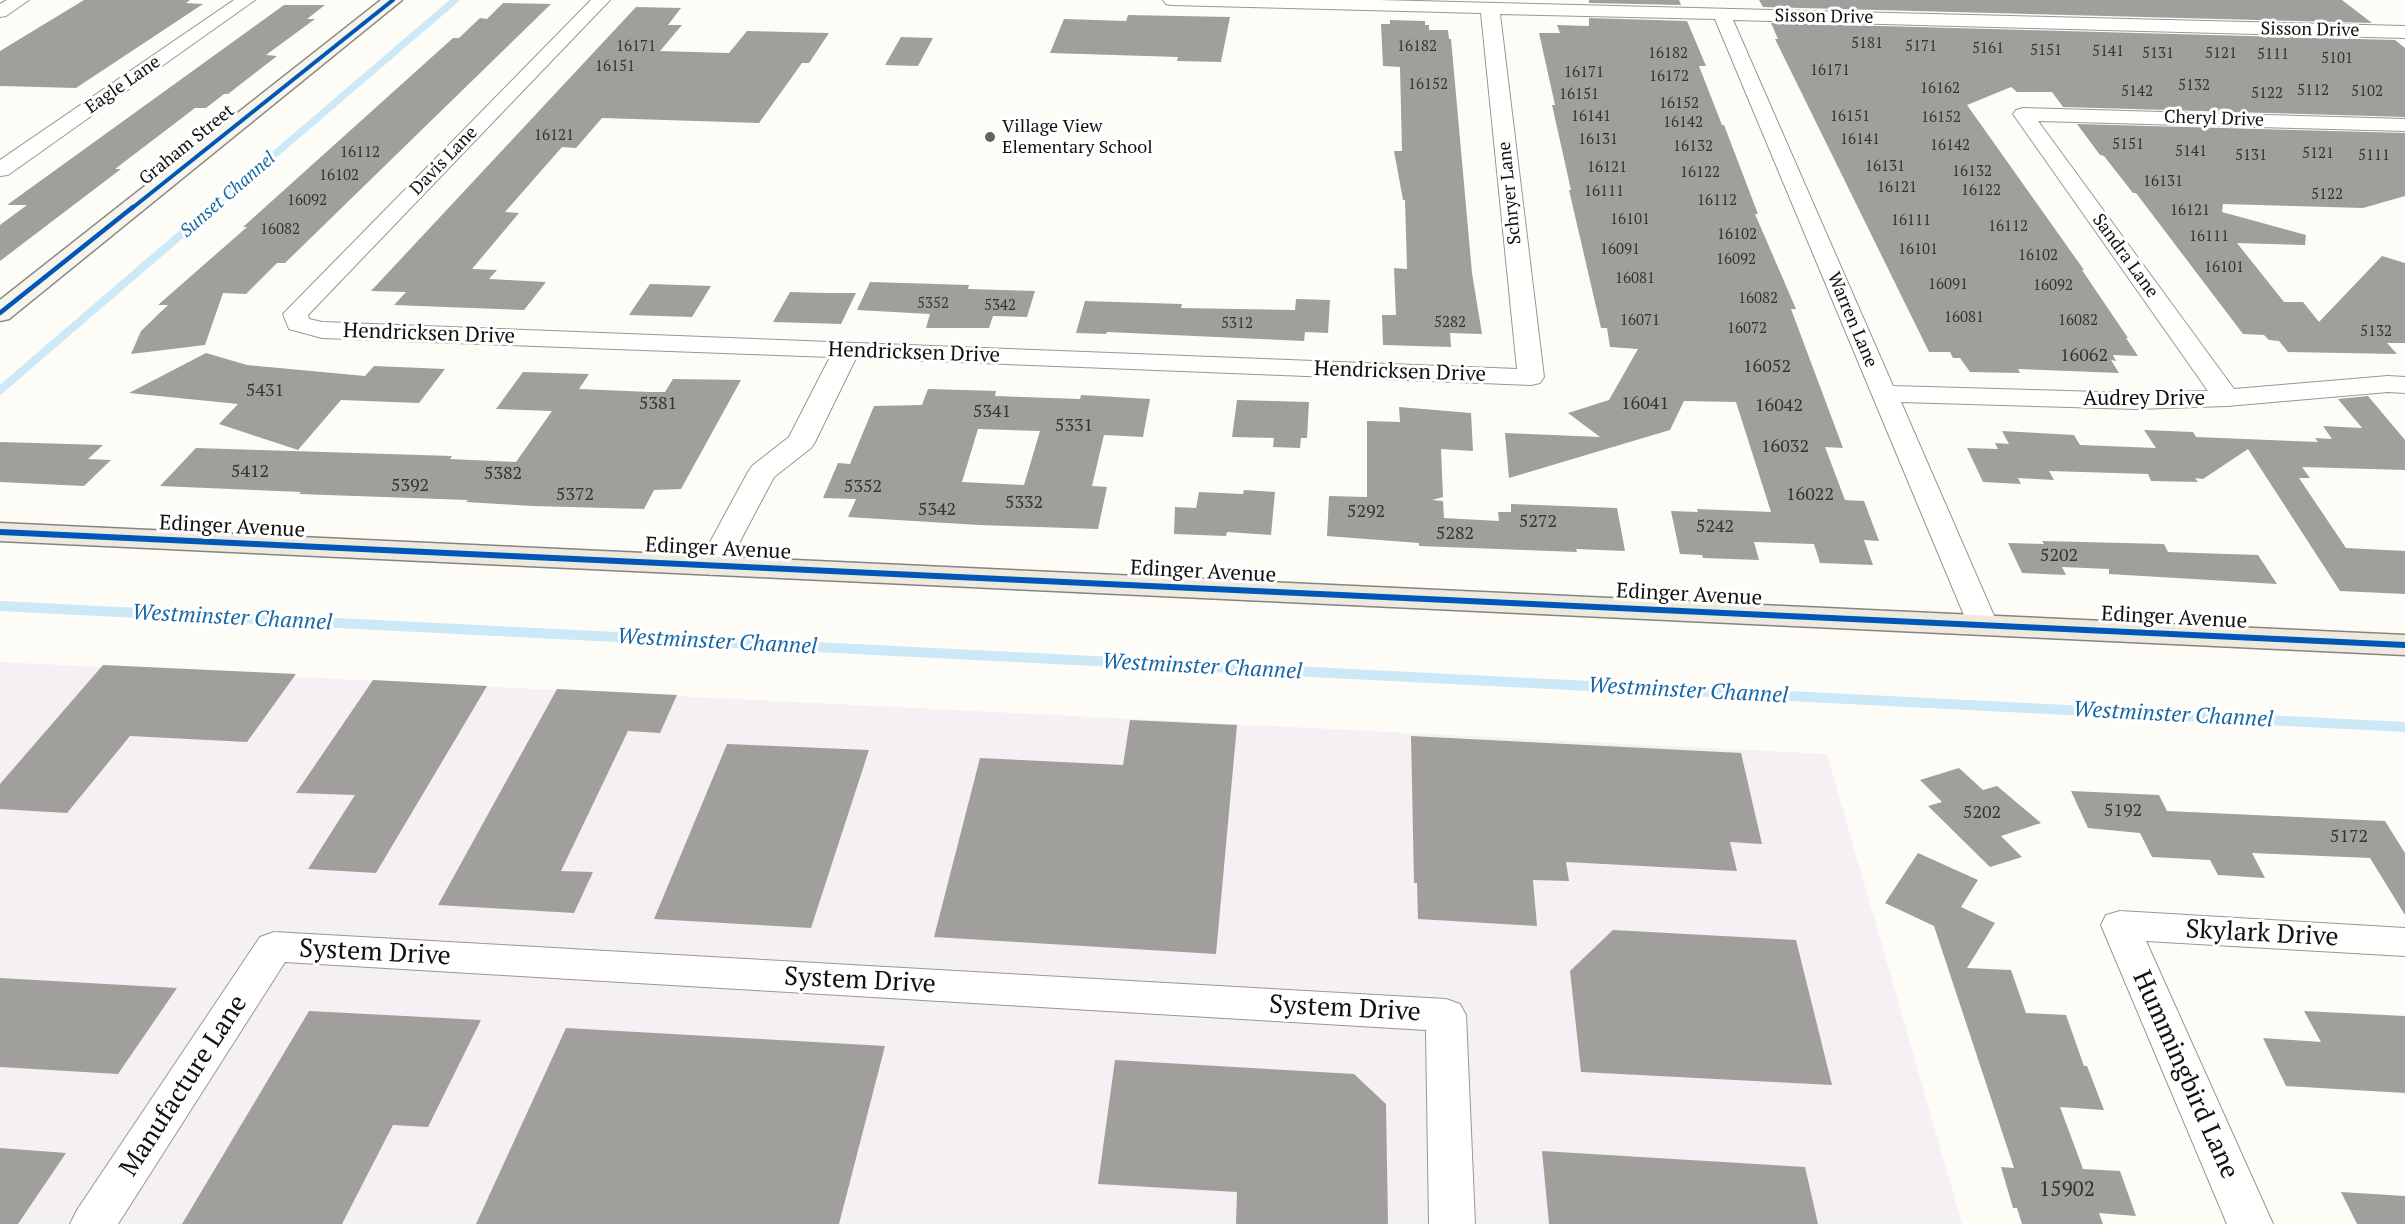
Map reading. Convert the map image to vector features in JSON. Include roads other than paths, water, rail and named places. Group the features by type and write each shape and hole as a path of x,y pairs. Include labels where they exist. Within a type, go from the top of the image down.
{"main road":[{"name":"Edinger Avenue","path":"0,532 2405,645"}],"street":[{"path":"0,12 20,0"},
{"name":"Eagle Lane","path":"0,170 246,0"},
{"name":"Graham Street","path":"0,313 393,0"},
{"name":"Davis Lane","path":"298,324 295,314 601,0"},
{"name":"Sisson Drive","path":"1172,0 2405,32"},
{"name":"Schryer Lane","path":"1490,9 1530,377"},
{"name":"Warren Lane","path":"1722,15 1982,625"},
{"name":"Cheryl Drive","path":"2023,114 2405,125"},
{"name":"Sandra Lane","path":"2023,114 2228,398"},
{"name":"Hendricksen Drive","path":"298,324 322,330 1530,377"},
{"path":"712,566 762,472 801,442 847,350"},
{"name":"Audrey Drive","path":"1883,394 2136,401 2228,398 2388,384 2405,385"},
{"name":"Skylark Drive","path":"2120,925 2405,942"},
{"name":"Hummingbird Lane","path":"2120,925 2250,1224"},
{"name":"System Drive","path":"274,947 1446,1015 1452,1224"},
{"name":"Manufacture Lane","path":"93,1224 274,947"}],"waterway":[{"name":"Sunset Channel","path":"211,209 455,0"},
{"name":"Sunset Channel","path":"0,390 213,207"},
{"name":"Westminster Channel","path":"0,606 2405,727"}],"place":[{"name":"Village View Elementary School","path":"990,137"}]}
